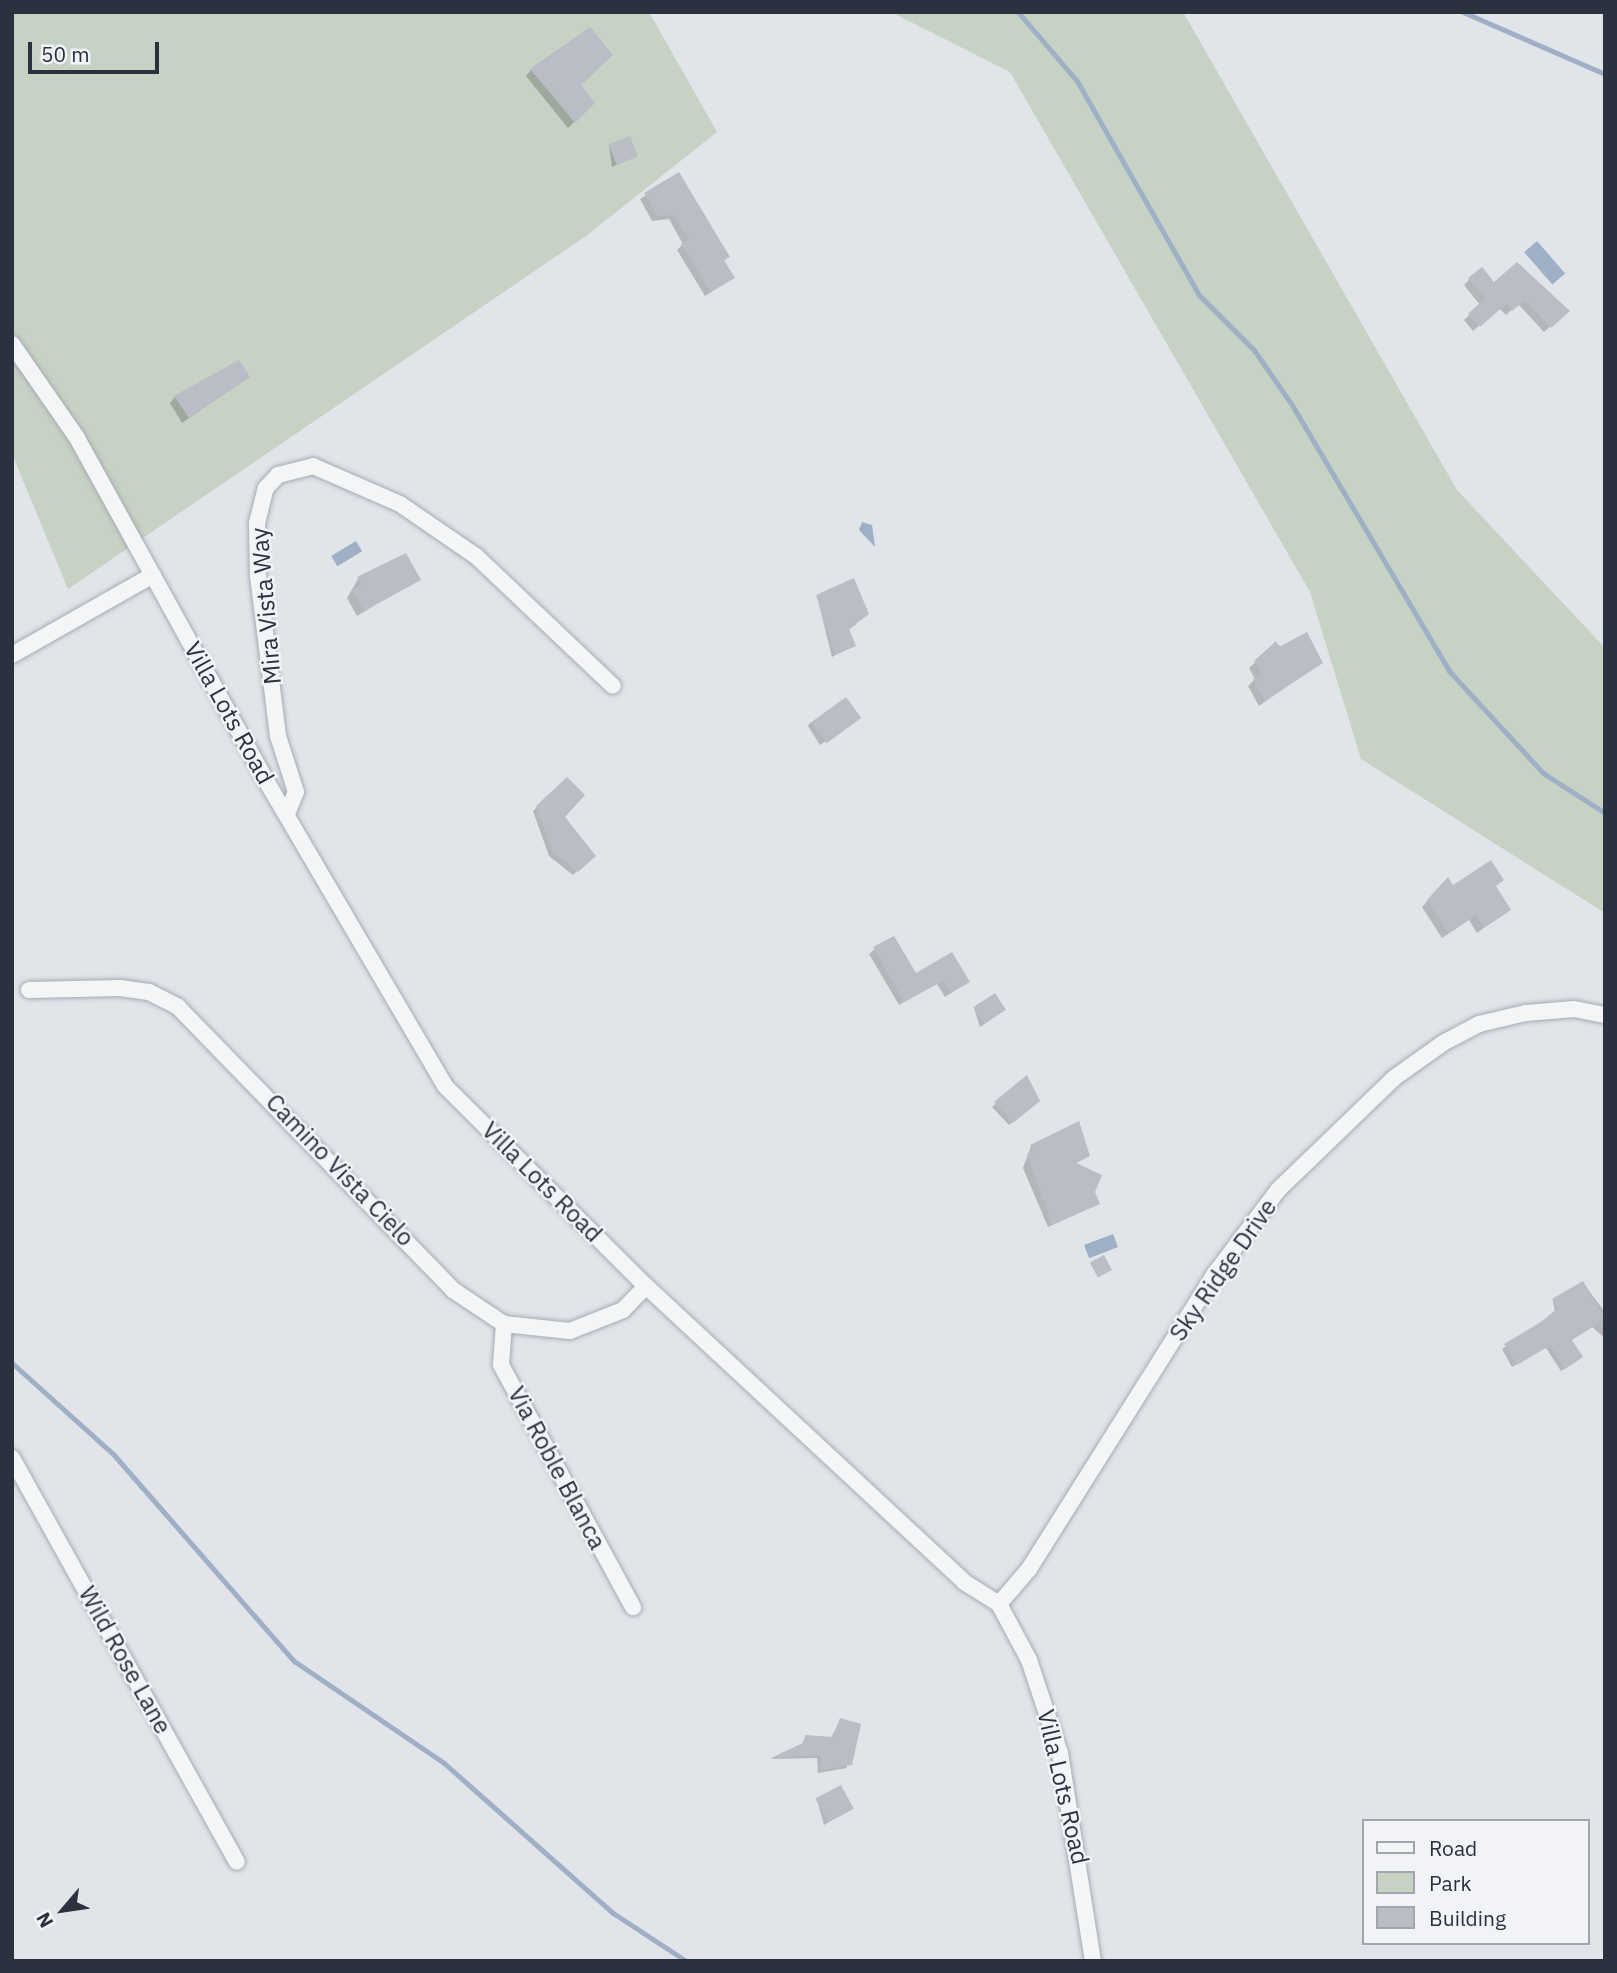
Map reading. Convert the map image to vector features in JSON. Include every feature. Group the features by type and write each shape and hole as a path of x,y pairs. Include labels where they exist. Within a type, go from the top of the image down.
{"street":[{"name":"Villa Lots Road","path":"12,344 77,438 287,814 446,1087 646,1286 964,1582 999,1604 1029,1660 1060,1753 1093,1961"},
{"name":"Mira Vista Way","path":"287,814 296,792 278,736 258,575 257,523 267,488 278,475 313,467 400,504 477,556 613,686"},
{"path":"12,655 153,575"},
{"name":"Camino Vista Cielo","path":"29,990 120,988 149,992 178,1007 453,1290 504,1324 570,1331 623,1310 646,1286"},
{"name":"Sky Ridge Drive","path":"999,1604 1029,1569 1214,1275 1278,1190 1394,1078 1443,1043 1479,1024 1526,1013 1574,1009 1605,1015"},
{"name":"Via Roble Blanca","path":"504,1324 501,1365 633,1607"},
{"name":"Wild Rose Lane","path":"12,1458 237,1862"}],"green space":[{"path":"12,12 649,12 717,132 586,236 68,589 12,454"},
{"path":"891,12 1183,12 1457,490 1605,648 1605,913 1361,759 1310,592 1010,72"}],"water":[{"path":"1537,241 1565,273 1552,285 1524,252"},
{"path":"862,522 872,525 875,547 859,530"},
{"path":"356,541 362,551 337,566 331,556"},
{"path":"1113,1234 1118,1247 1089,1258 1084,1245"}],"building":[{"path":"590,27 613,55 581,85 595,103 575,123 530,69"},
{"path":"630,136 638,157 616,165 609,144"},
{"path":"679,172 730,257 724,260 735,278 711,292 681,244 689,239 674,215 658,216 644,193"},
{"path":"1517,262 1570,311 1551,328 1525,300 1512,311 1506,304 1480,327 1468,314 1485,298 1468,278 1482,267 1494,282"},
{"path":"239,360 250,377 189,418 174,396"},
{"path":"406,553 421,580 364,611 352,590 362,585 357,577"},
{"path":"854,578 869,614 849,629 856,646 835,655 816,595"},
{"path":"1307,632 1323,663 1265,701 1253,679 1262,674 1254,661 1276,641 1279,647"},
{"path":"846,697 861,718 826,743 811,722"},
{"path":"567,777 585,795 565,817 596,856 578,872 553,852 536,806"},
{"path":"1491,860 1504,880 1496,886 1511,910 1484,928 1476,915 1448,933 1427,900 1448,877 1453,885"},
{"path":"894,936 916,973 952,952 970,982 951,993 943,980 904,1002 873,947"},
{"path":"995,993 1006,1010 984,1024 973,1007"},
{"path":"1027,1075 1040,1101 1013,1123 994,1102"},
{"path":"1079,1121 1090,1156 1076,1163 1102,1175 1095,1192 1100,1204 1052,1225 1027,1154 1033,1152 1030,1145"},
{"path":"1104,1255 1112,1270 1098,1278 1090,1263"},
{"path":"1583,1281 1605,1319 1572,1340 1583,1357 1565,1369 1550,1345 1517,1365 1504,1344 1541,1322 1558,1308 1552,1299"},
{"path":"840,1718 861,1724 852,1765 821,1770 820,1755 771,1758 805,1742 805,1735 833,1737"},
{"path":"841,1785 854,1809 828,1822 815,1799"}],"waterway":[{"path":"1018,12 1077,81 1199,295 1254,350 1292,405 1449,671 1543,773 1605,813"},
{"path":"1463,12 1605,74"},
{"path":"12,1363 114,1455 294,1661 444,1763 613,1913 686,1961"}]}
